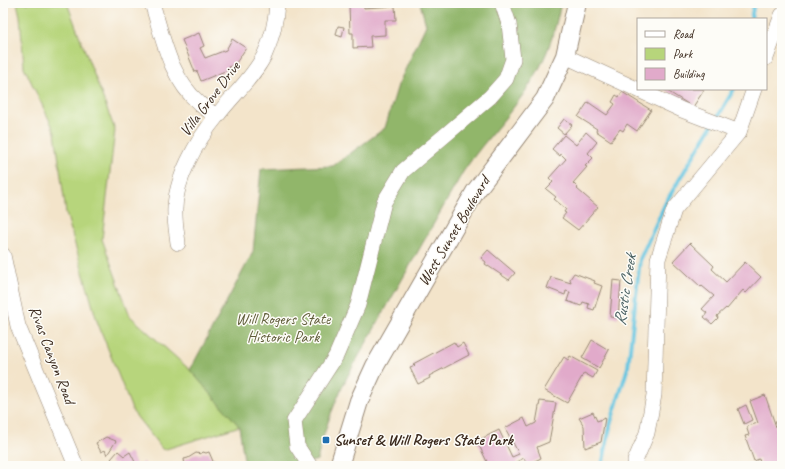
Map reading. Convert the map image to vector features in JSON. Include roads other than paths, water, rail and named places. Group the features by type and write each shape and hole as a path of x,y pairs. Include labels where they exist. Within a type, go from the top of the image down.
{"main road":[{"name":"West Sunset Boulevard","path":"339,466 359,400 375,366 475,192 545,100 565,56 577,3"}],"street":[{"path":"152,3 170,59 178,76 186,89 199,103 216,116"},
{"name":"Villa Grove Drive","path":"178,243 174,214 176,198 191,155 203,134 216,116 252,74 263,57 270,42 276,20 277,3"},
{"path":"310,466 297,446 294,421 336,356 358,305 384,202 403,171 490,97 506,79 513,59 509,24 502,3"},
{"path":"767,55 782,15"},
{"path":"565,56 637,89"},
{"path":"639,90 682,110 738,132"},
{"path":"635,461 647,433 654,395 658,259 660,252 674,210 738,132 754,90"},
{"name":"Rivas Canyon Road","path":"3,254 18,326 76,466"}],"waterway":[{"name":"Rustic Creek","path":"751,18 754,3"},
{"name":"Rustic Creek","path":"716,120 733,90"},
{"name":"Rustic Creek","path":"602,466 611,422 628,367 640,259 666,202 712,125"}],"place":[{"name":"Sunset & Will Rogers State Park","path":"326,440"}],"park label":[{"name":"Will Rogers State Historic Park","path":"283,328"}]}
